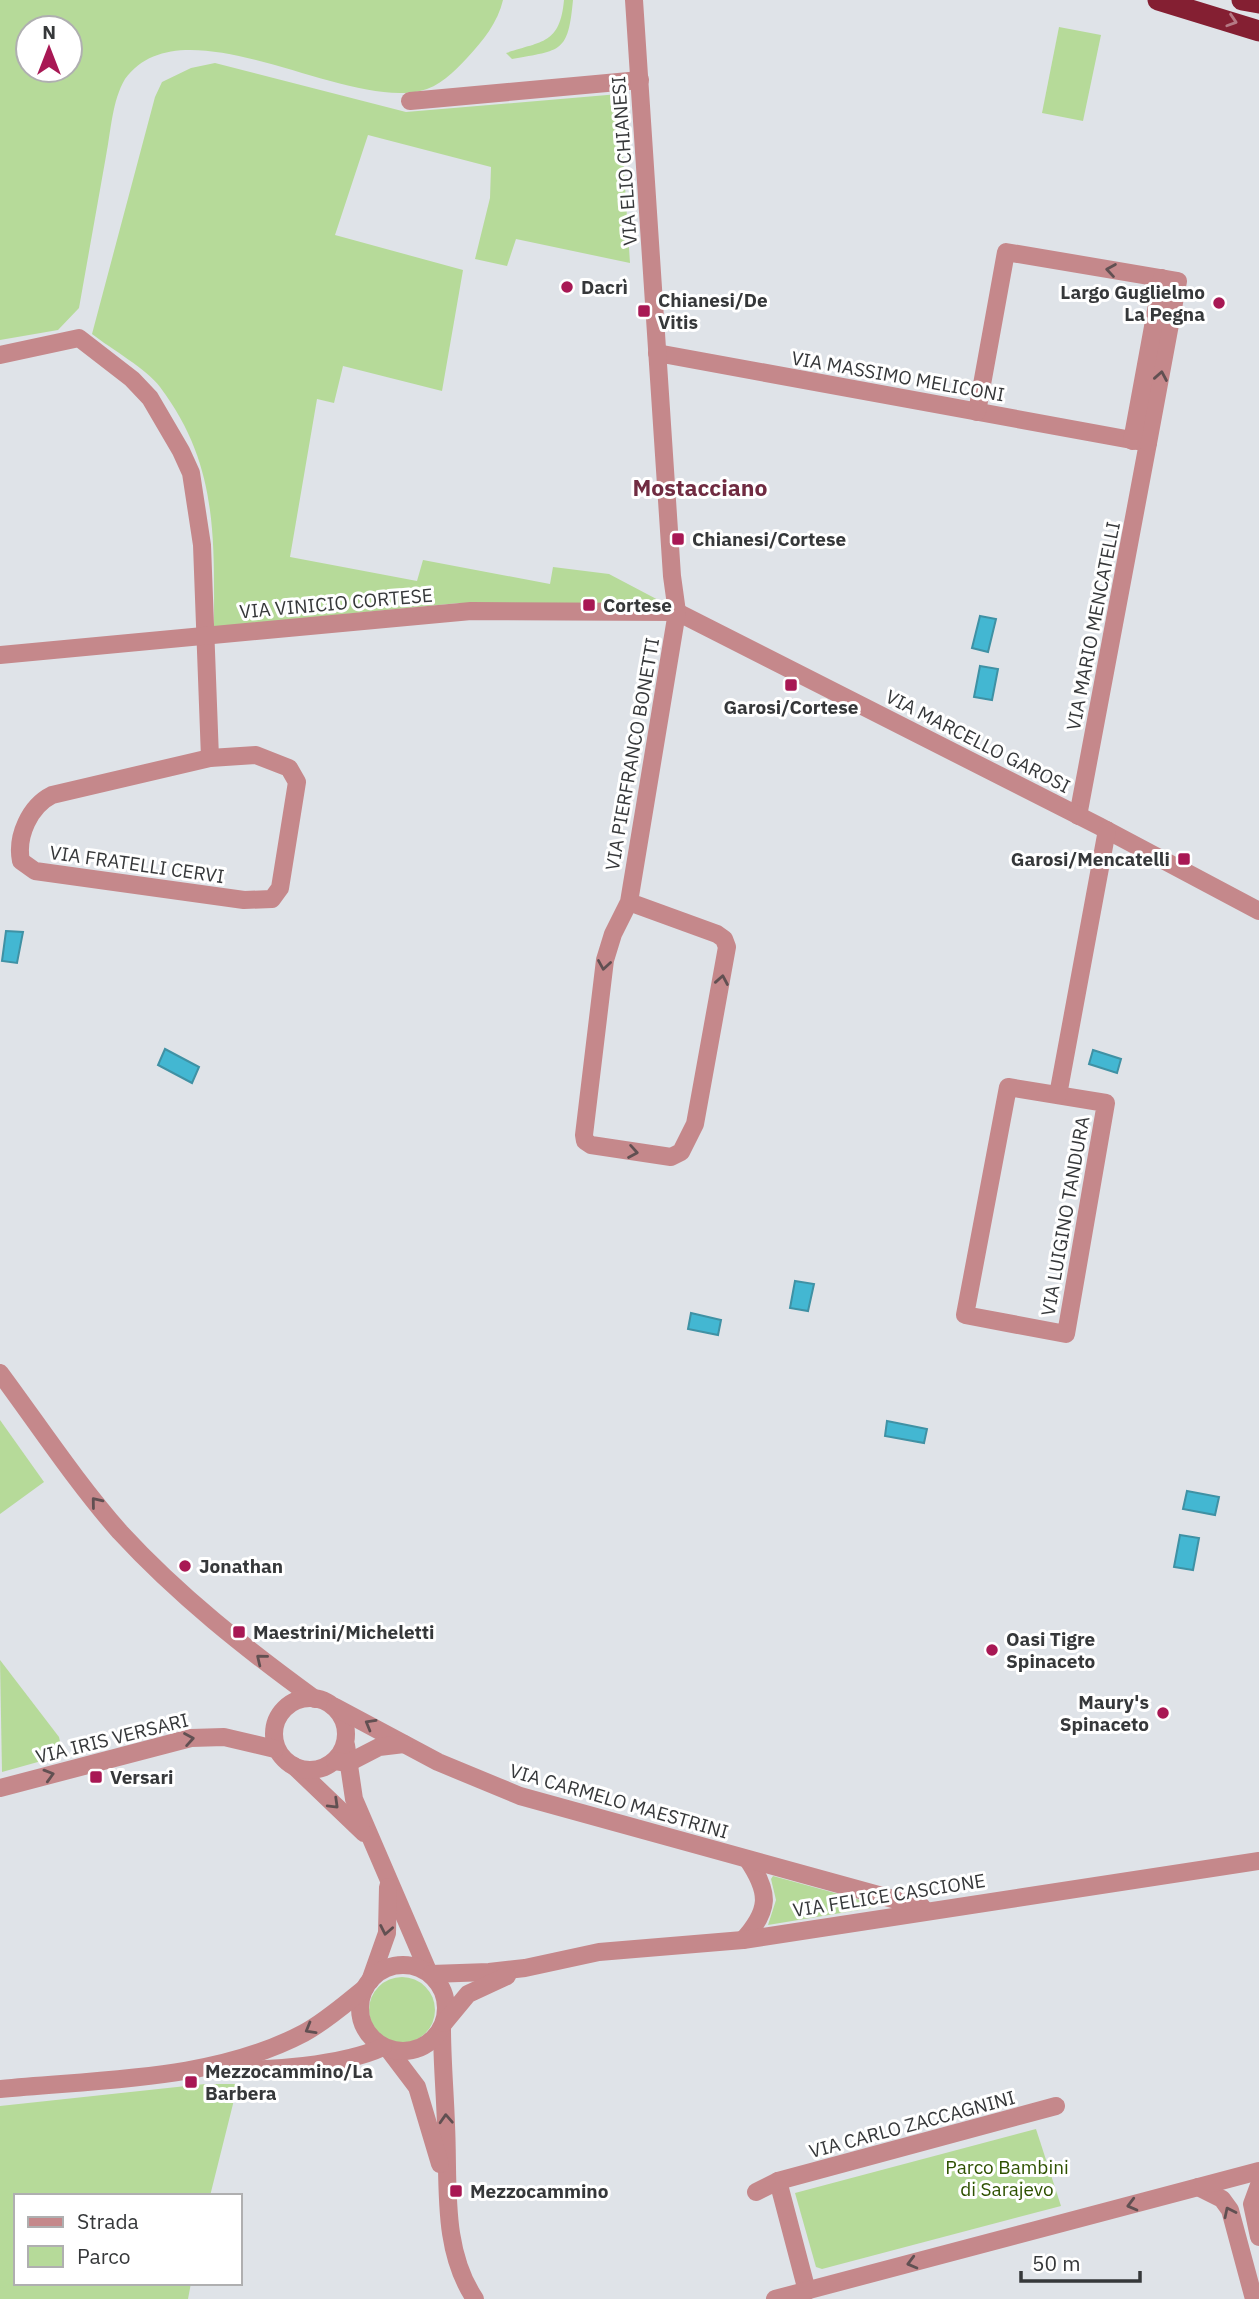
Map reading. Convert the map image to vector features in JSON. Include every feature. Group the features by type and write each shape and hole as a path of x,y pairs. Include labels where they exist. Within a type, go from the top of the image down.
{"highway":[{"path":"1158,0 1259,31"},
{"path":"1241,0 1259,3"}],"street":[{"name":"VIA ELIO CHIANESI","path":"634,0 677,612"},
{"path":"410,101 640,80"},
{"name":"VIA MARIO MENCATELLI","path":"977,412 1006,252 1170,279 1078,816"},
{"path":"0,355 79,338 144,391 185,458 193,481 201,533 210,758"},
{"name":"VIA MASSIMO MELICONI","path":"657,354 1140,442"},
{"name":"VIA VINICIO CORTESE","path":"0,655 471,611 677,612"},
{"name":"VIA MARCELLO GAROSI","path":"677,612 1107,830 1259,911"},
{"name":"VIA PIERFRANCO BONETTI","path":"629,902 717,934 724,939 727,947 695,1124 686,1146 671,1157 592,1145 584,1140 589,1073 605,960 610,940 629,902 677,612"},
{"name":"VIA FRATELLI CERVI","path":"256,755 285,766 295,775 296,789 279,888 272,899 251,901 34,871 23,863 20,851 25,828 34,808 42,800 62,792 210,758 256,755"},
{"name":"VIA LUIGINO TANDURA","path":"1058,1095 1107,830"},
{"name":"VIA LUIGINO TANDURA","path":"1008,1087 1058,1095 1106,1103 1066,1334 965,1315 1008,1087"},
{"path":"0,1373 80,1483 146,1559 204,1612 315,1699 335,1707 346,1724 343,1756 354,1799 430,1972 444,1997 447,2188 455,2254 464,2281 475,2299"},
{"path":"315,1699 297,1701 282,1712 274,1729 275,1749 374,1843"},
{"name":"VIA CARMELO MAESTRINI","path":"335,1707 438,1762 528,1799 933,1909"},
{"name":"VIA IRIS VERSARI","path":"0,1788 191,1738 224,1737 275,1749"},
{"path":"294,1766 312,1770 343,1756 404,1744"},
{"name":"VIA CARMELO MAESTRINI","path":"743,1940 760,1920 765,1899 762,1883 748,1860"},
{"name":"VIA FELICE CASCIONE","path":"430,1972 525,1968 599,1952 743,1940 1259,1861"},
{"path":"387,1877 388,1924 360,2005 362,2020 371,2037 386,2048 413,2081 421,2096 447,2188"},
{"path":"207,2068 271,2048 305,2033 388,1969 401,1964 430,1972"},
{"name":"VIA FELICE CASCIONE","path":"443,2025 468,1994 525,1968"},
{"path":"0,2090 207,2068 239,2070 361,2057 386,2048 418,2048 432,2040 443,2025"},
{"name":"VIA CARLO ZACCAGNINI","path":"756,2192 778,2181 1056,2106"},
{"path":"775,2299 1259,2171"},
{"path":"778,2181 807,2291"},
{"path":"1259,2185 1252,2204 1259,2236"},
{"path":"1198,2188 1222,2199 1230,2210 1254,2299"}],"green space":[{"path":"0,0 503,0 494,24 473,52 446,78 420,91 387,92 348,86 222,53 184,50 151,58 125,79 117,97 79,308 58,330 0,340"},
{"path":"564,0 573,0 565,40 552,50 512,59 506,53 539,43 553,33 562,15"},
{"path":"1059,27 1101,35 1083,121 1042,113"},
{"path":"215,63 406,112 619,94 630,263 516,239 507,266 475,259 490,198 491,167 368,135 335,235 463,270 442,391 343,366 334,403 317,399 290,557 417,581 423,560 550,584 553,567 609,574 664,603 459,603 214,627 214,562 209,502 193,444 179,416 154,380 92,334 155,97 162,82 191,68"},
{"path":"0,1420 44,1482 0,1514"},
{"path":"0,1660 59,1737 63,1755 2,1772"},
{"path":"773,1876 875,1904 877,1907 768,1925 776,1900 771,1879"},
{"path":"408,1977 426,1986 433,1997 433,2023 426,2034 415,2041 396,2043 378,2034 371,2023 369,2004 378,1986 389,1979"},
{"path":"205,2084 238,2084 210,2194 14,2194 14,2285 191,2285 188,2299 0,2299 0,2106"},
{"name":"Parco Bambini di Sarajevo","path":"1036,2129 1061,2206 822,2269 816,2267 795,2193"}],"water":[{"path":"980,616 996,619 988,652 972,648"},
{"path":"980,666 998,669 992,700 974,697"},
{"path":"6,931 23,932 17,963 2,961"},
{"path":"165,1049 199,1067 192,1083 158,1065"},
{"path":"1093,1050 1121,1059 1117,1073 1089,1064"},
{"path":"795,1281 814,1284 808,1311 790,1308"},
{"path":"691,1313 721,1320 718,1335 688,1329"},
{"path":"887,1421 927,1429 924,1443 885,1436"},
{"path":"1187,1491 1219,1497 1215,1515 1183,1509"},
{"path":"1180,1535 1199,1538 1193,1570 1174,1567"}],"place":[{"name":"Dacrì","path":"567,287"},
{"name":"Largo Guglielmo La Pegna","path":"1219,303"},
{"name":"Chianesi/De Vitis","path":"644,311"},
{"name":"Chianesi/Cortese","path":"678,539"},
{"name":"Cortese","path":"589,605"},
{"name":"Garosi/Cortese","path":"791,685"},
{"name":"Garosi/Mencatelli","path":"1184,859"},
{"name":"Jonathan","path":"185,1566"},
{"name":"Maestrini/Micheletti","path":"239,1632"},
{"name":"Oasi Tigre Spinaceto","path":"992,1650"},
{"name":"Maury's Spinaceto","path":"1163,1713"},
{"name":"Versari","path":"96,1777"},
{"name":"Mezzocammino/La Barbera","path":"191,2082"},
{"name":"Mezzocammino","path":"456,2191"}],"district":[{"name":"Mostacciano","path":"700,487"}]}
